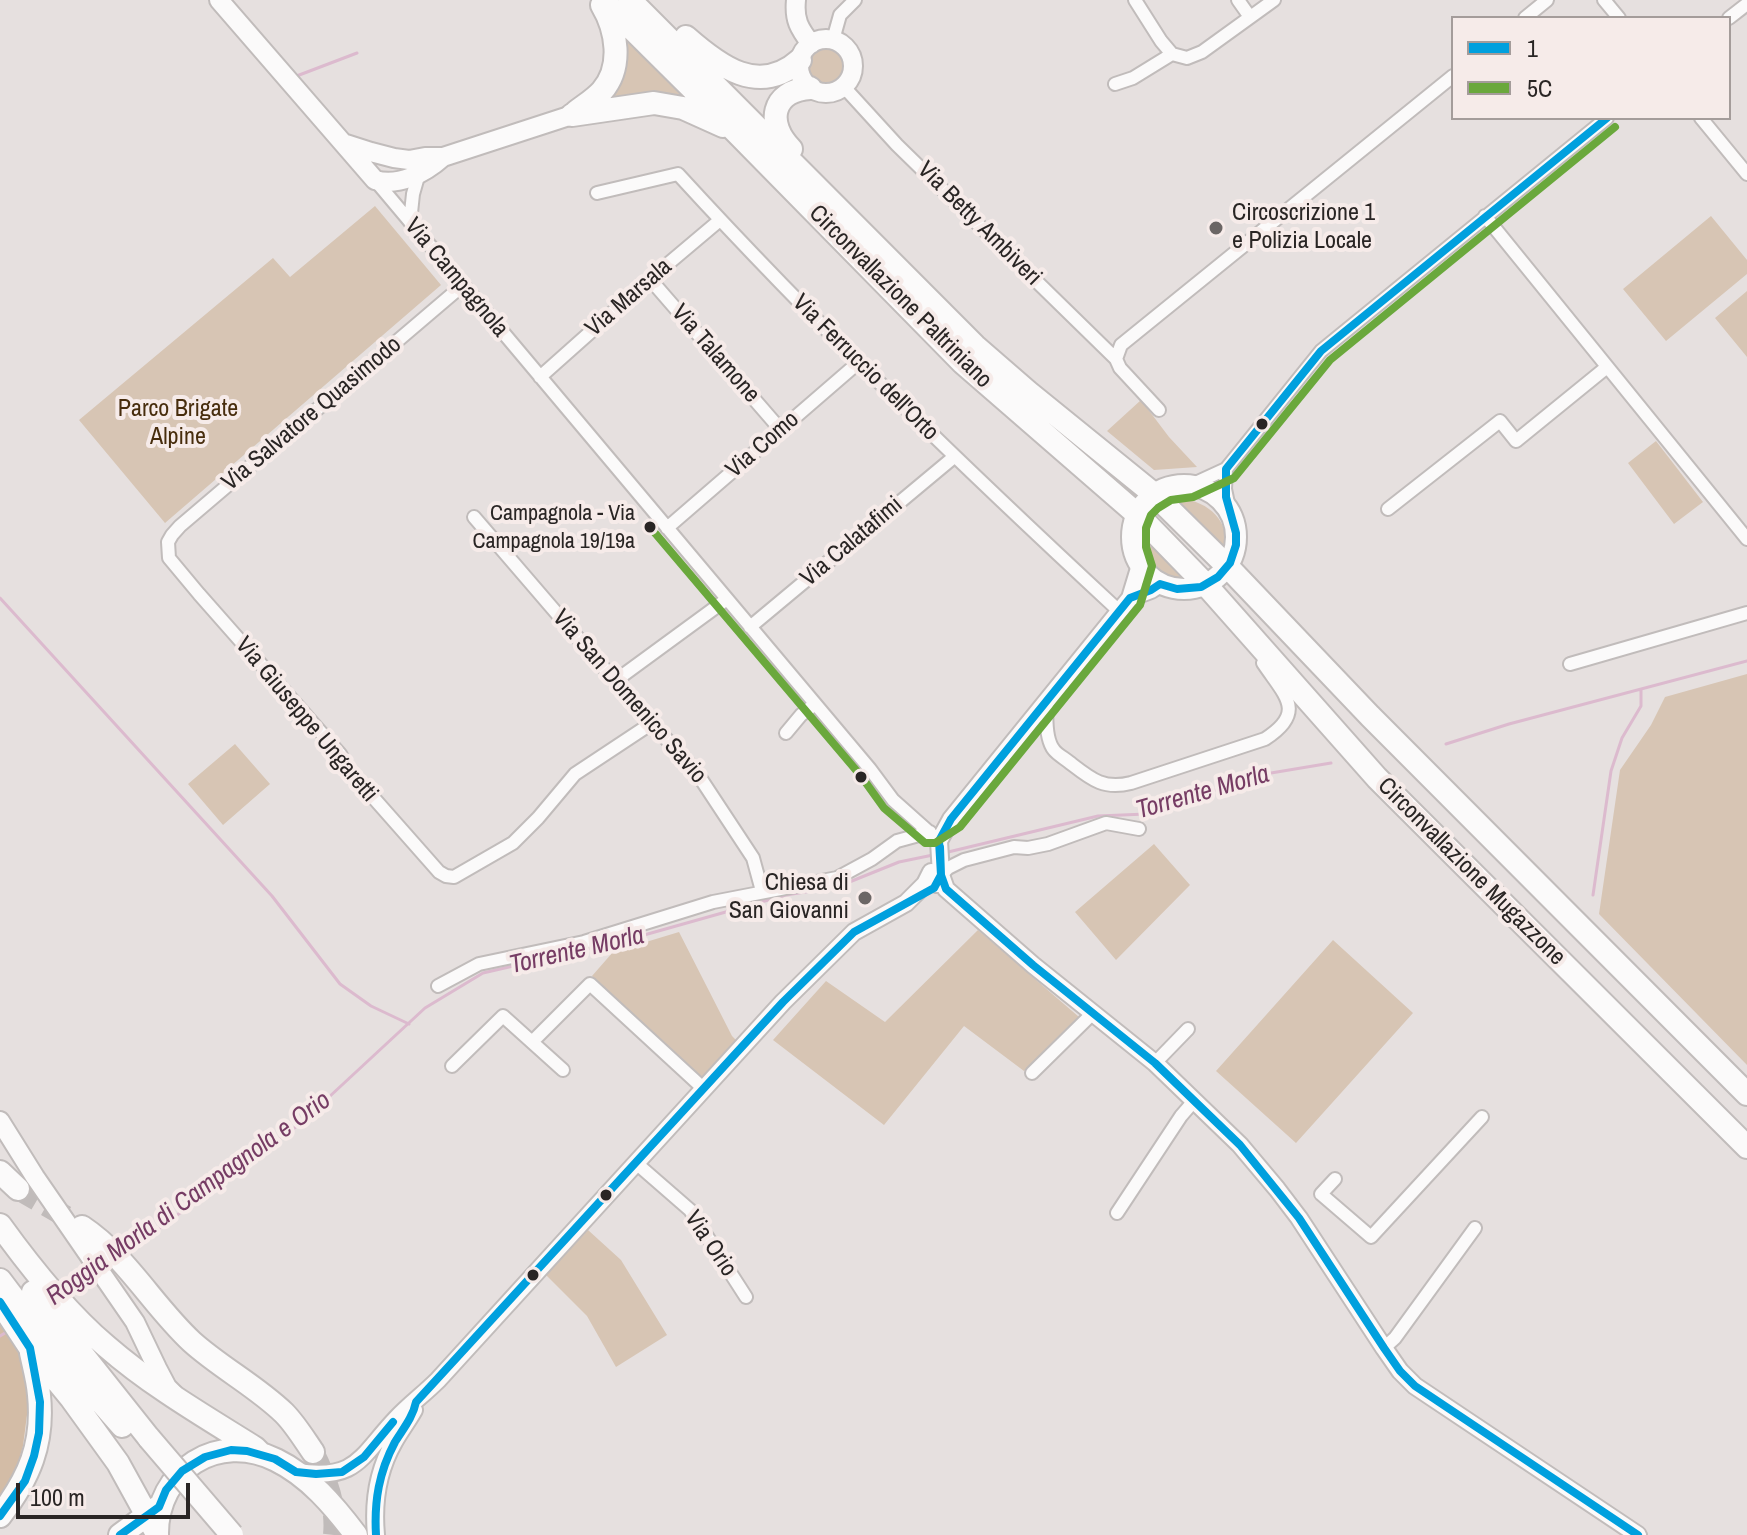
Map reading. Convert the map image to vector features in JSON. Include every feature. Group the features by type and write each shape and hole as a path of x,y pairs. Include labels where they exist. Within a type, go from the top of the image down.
{"highway":[{"path":"572,115 603,91 614,70 616,39 601,0"},
{"name":"Circonvallazione Paltriniano","path":"601,0 963,363 1138,515 1206,585"},
{"name":"Circonvallazione Paltriniano","path":"630,0 953,324 1028,392 1155,495 1227,566"},
{"path":"640,0 707,55 733,72 778,75 788,70 806,52"},
{"path":"810,88 792,91 781,101 775,117 779,137 948,307 953,324"},
{"path":"572,115 654,103 683,108 735,131"},
{"name":"Circonvallazione Mugazzone","path":"1227,566 1370,716 1747,1094"},
{"name":"Circonvallazione Mugazzone","path":"1206,585 1377,778 1747,1147"},
{"path":"0,1172 18,1189"},
{"path":"0,1225 20,1298"},
{"path":"91,1240 142,1284 190,1340 285,1414 313,1452"},
{"path":"0,1244 20,1298 44,1330 100,1436 155,1522"},
{"path":"0,1280 20,1298 44,1330 144,1442 232,1535"},
{"path":"44,1330 106,1346 183,1405 261,1454"},
{"path":"0,1516 25,1481 34,1456 39,1433 44,1330"},
{"path":"144,1442 214,1535"},
{"path":"155,1522 166,1490 174,1479 195,1462 231,1450 261,1454 296,1472 312,1484 356,1535"},
{"path":"120,1535 155,1522"}],"main road":[{"name":"Via Campagnola","path":"219,0 375,180"},
{"path":"796,0 795,14 806,52 801,76 810,88 818,92 827,94 844,87 853,73 852,56 841,43 818,40 806,52"},
{"path":"375,180 380,170 414,166 425,157 443,157 572,115"},
{"path":"343,143 414,166"},
{"path":"1189,486 1209,492 1223,502 1230,513 1236,540 1233,555 1218,577 1206,585 1172,588 1160,584 1140,565 1133,543 1134,526 1145,504 1155,495 1173,487 1189,486"},
{"path":"0,1121 35,1177 91,1240 167,1387 183,1405"}],"street":[{"path":"833,40 840,15 855,0"},
{"path":"1135,0 1172,54 1187,58 1202,52 1274,0"},
{"path":"1238,0 1250,17"},
{"path":"1527,16 1547,0"},
{"path":"1604,0 1617,16"},
{"path":"1731,16 1747,4"},
{"path":"1115,84 1133,78 1172,54"},
{"path":"1116,359 1121,345 1451,78"},
{"name":"Via Betty Ambiveri","path":"844,87 897,145 1116,359 1120,368 1159,410"},
{"path":"1189,486 1226,469 1321,351 1605,120"},
{"path":"1703,120 1747,174"},
{"path":"410,222 414,166"},
{"name":"Via Ferruccio dell'Orto","path":"597,193 678,174 954,457 1119,611"},
{"name":"Via Campagnola","path":"375,180 893,800 935,840"},
{"path":"1485,216 1747,539"},
{"name":"Via Marsala","path":"540,377 720,220"},
{"name":"Via Talamone","path":"650,279 780,429"},
{"name":"Via Salvatore Quasimodo","path":"168,547 172,535 180,526 463,285"},
{"name":"Via Como","path":"667,528 859,362"},
{"path":"1388,509 1500,421 1516,441 1607,367"},
{"name":"Via Calatafimi","path":"750,627 954,457"},
{"path":"1226,469 1225,489 1230,513"},
{"name":"Via San Domenico Savio","path":"474,517 695,770 753,858 762,891"},
{"name":"Via Giuseppe Ungaretti","path":"168,547 169,558 199,594 340,754 349,770 408,839 446,876 459,875 513,843 575,774 652,723"},
{"path":"1140,565 1130,598 935,840 936,872 966,906 1033,965 1155,1063 1240,1145 1315,1241 1384,1348 1415,1386 1638,1535"},
{"path":"1130,598 1160,584"},
{"path":"615,681 727,599"},
{"path":"1570,664 1747,613"},
{"path":"1047,700 1046,721 1052,749 1088,777 1115,787 1265,739 1283,726 1290,711 1287,698 1252,646 1240,622"},
{"path":"786,733 815,704"},
{"path":"296,1472 342,1472 364,1457 387,1428 409,1405 416,1402 783,1002 854,932 906,903 936,872 964,860 1014,847 1048,844 1106,823 1139,829"},
{"path":"438,986 479,964 584,942 713,902 837,878 897,841 935,840"},
{"path":"532,1042 590,984 704,1089"},
{"path":"1032,1073 1093,1013"},
{"path":"452,1066 503,1016 563,1070"},
{"path":"1155,1063 1188,1029"},
{"path":"1117,1213 1194,1101"},
{"path":"1335,1179 1321,1194 1371,1237 1482,1117"},
{"name":"Via Orio","path":"636,1163 690,1210 746,1297"},
{"path":"1384,1348 1395,1338 1475,1228"},
{"path":"376,1535 377,1484 385,1460 414,1411 416,1402"}],"green space":[{"path":"621,36 691,102 599,98"},
{"path":"827,46 841,52 847,66 841,80 827,86 813,80 807,66 813,52"},
{"name":"Parco Brigate Alpine","path":"375,206 441,285 165,523 79,420 273,258 290,277"},
{"path":"1711,216 1747,260 1747,274 1666,341 1623,289"},
{"path":"1747,291 1747,357 1715,318"},
{"path":"1141,400 1197,467 1154,470 1107,431"},
{"path":"1656,441 1703,502 1674,524 1628,463"},
{"path":"1181,499 1200,504 1216,515 1225,530 1226,550 1176,501"},
{"path":"1142,534 1192,583 1172,582 1155,571 1144,555"},
{"path":"1747,674 1747,1065 1599,914 1620,770 1651,725 1665,697"},
{"path":"235,744 270,784 223,825 188,784"},
{"path":"1154,844 1190,885 1116,960 1075,912"},
{"path":"978,930 1079,1017 1024,1071 964,1026 884,1125 773,1040 826,981 885,1022"},
{"path":"679,932 732,1036 739,1043 705,1081 592,976 613,952"},
{"path":"1333,940 1413,1013 1296,1143 1216,1071"},
{"path":"588,1230 621,1260 667,1335 616,1367 587,1316 546,1275"}],"shaded area":[{"path":"0,1317 19,1347 28,1407 23,1446 13,1482 0,1498"}],"waterway":[{"path":"294,77 357,53"},
{"name":"Torrente Morla","path":"0,598 272,896 340,984 371,1006 409,1024"},
{"name":"Torrente Morla","path":"1446,744 1509,724 1747,661"},
{"path":"1593,895 1611,771 1622,738 1641,706 1641,690"},
{"name":"Torrente Morla","path":"944,853 1098,816 1146,814 1187,803 1241,778 1331,763"},
{"name":"Torrente Morla","path":"125,1251 301,1123 425,1008 483,973 630,939 786,895 837,887 899,862 933,855"},
{"name":"Roggia Morla di Campagnola e Orio","path":"66,1292 92,1273"},
{"name":"Roggia Morla di Campagnola e Orio","path":"0,1336 10,1330"}],"tunnel":[{"path":"18,1189 68,1218"},
{"path":"313,1452 330,1492 334,1535"}],"transit line":[{"name":"1","path":"376,1535 381,1476 416,1402 783,1002 854,932 934,888 941,875 939,841 951,819 1130,598 1160,584 1177,589 1201,587 1218,577 1230,563 1236,533 1226,497 1226,469 1321,351 1605,120"},
{"name":"5C","path":"649,526 861,776 884,808 925,843 935,843 960,827 1140,605 1152,566 1146,547 1146,528 1151,515 1171,500 1193,497 1234,478 1330,360 1615,127"},
{"name":"1","path":"940,847 941,875 946,889 1033,965 1155,1063 1240,1145 1299,1218 1384,1348 1415,1386 1638,1535"},
{"name":"1","path":"0,1302 30,1348 40,1402 39,1433 34,1456 25,1481 0,1516"},
{"name":"1","path":"120,1535 159,1507 166,1490 182,1471 205,1457 231,1450 247,1451 275,1459 296,1472 342,1472 364,1457 393,1422"}],"place":[{"name":"Circoscrizione 1 e Polizia Locale","path":"1216,228"},
{"name":"Campagnola - Via Campagnola 19/19a","path":"650,527"},
{"name":"Chiesa di San Giovanni","path":"865,898"}]}
